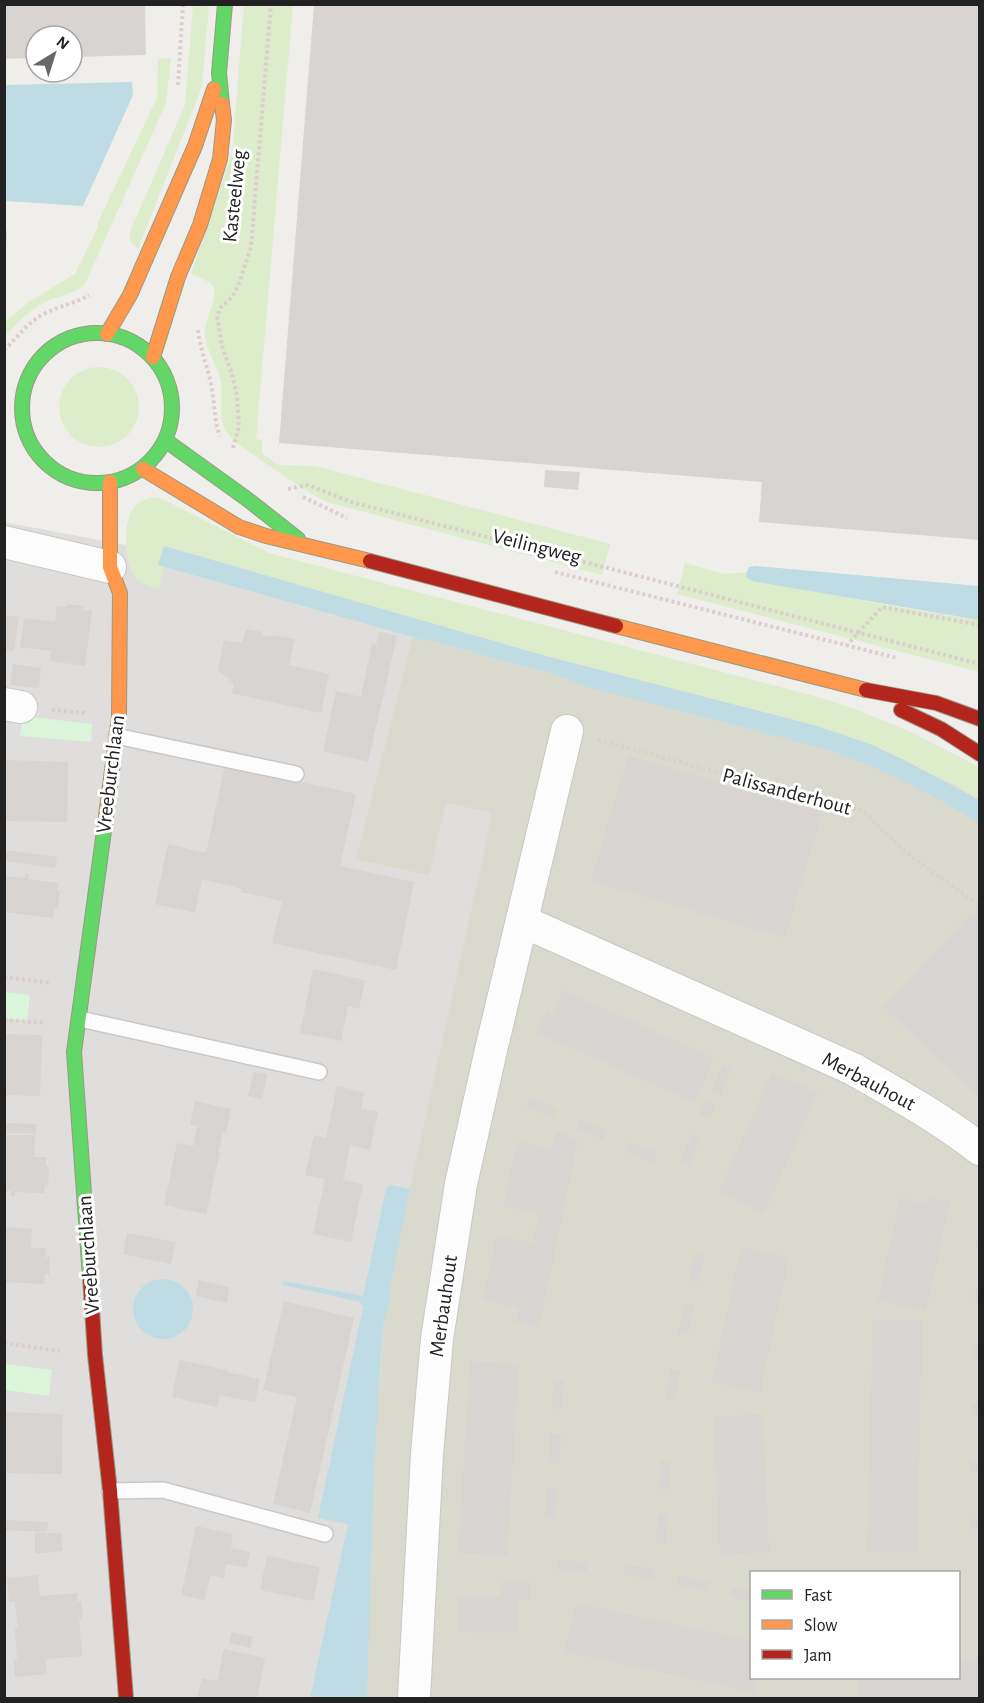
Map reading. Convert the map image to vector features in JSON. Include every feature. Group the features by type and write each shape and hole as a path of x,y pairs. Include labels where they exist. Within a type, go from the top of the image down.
{"main road":[{"name":"Kasteelweg","path":"153,357 178,277 200,225 220,159 224,120 219,73 225,4"},
{"name":"Kasteelweg","path":"107,334 130,295 186,167 219,73"},
{"path":"107,334 132,342 153,357 166,379 172,403 171,422 165,440 143,469 122,479 96,484 69,478 57,472 36,453 24,429 19,392 35,365 54,346 79,335 107,334"},
{"path":"165,440 247,499 304,544"},
{"path":"13,441 29,441"},
{"path":"143,469 239,527 266,536 859,688 908,697 962,711 980,719"},
{"name":"Vreeburchlaan","path":"110,482 110,567 120,593 119,717 74,1052 95,1355 110,1491 126,1698"},
{"path":"859,688 941,729 980,754"}],"street":[{"path":"4,542 110,567"},
{"name":"Merbauhout","path":"414,1698 437,1339 461,1184 490,1050 567,731"},
{"name":"Merbauhout","path":"522,921 853,1069 952,1128 980,1149"}],"lane":[{"path":"116,736 296,774"},
{"path":"80,1019 319,1072"},
{"path":"110,1491 163,1490 325,1534"}],"path":[{"path":"177,92 183,4"},
{"name":"Kasteelweg","path":"232,452 239,426 239,413 217,316 221,307 232,297 238,286 252,247 271,4"},
{"path":"4,350 29,323 48,312 88,296 92,291"},
{"path":"280,484 353,521"},
{"path":"288,489 308,485 351,502 980,664"},
{"name":"Veilingweg","path":"547,570 846,646 859,632"},
{"path":"859,632 882,607 980,625"},
{"path":"13,706 119,717"},
{"name":"Palissanderhout","path":"567,731 863,811 903,850 980,906"},
{"path":"4,977 82,987"},
{"path":"4,1343 95,1355"}],"shaded area":[{"path":"4,522 152,550 712,684 979,791 979,1698 5,1698"},
{"path":"413,637 545,671 587,687 826,749 897,778 942,800 979,823 979,1698 367,1698 374,1473 384,1319 390,1304 390,1287 403,1220 492,816 490,812 448,803 445,806 429,875 356,859"},
{"path":"5,716 18,717 15,738 5,737"}],"green space":[{"path":"193,5 209,5 202,87 138,249 132,244 129,234 185,105"},
{"path":"244,5 293,5 256,439 262,440 262,453 278,465 315,466 610,544 602,575 330,503 311,494 239,445 224,428 221,416 221,381 207,345 205,333 214,287 209,282 191,274 232,153"},
{"path":"171,58 166,103 85,284 34,309 5,337 5,322 27,303 75,274 157,98 158,59"},
{"path":"99,367 114,370 127,379 136,392 139,407 136,422 127,435 114,444 99,447 84,444 71,435 62,422 59,407 62,392 71,379 84,370"},
{"path":"152,497 161,498 269,553 811,695 855,709 911,732 979,767 979,800 953,784 817,726 542,655 445,627 158,565 164,567 159,589 147,585 137,579 132,572 127,553 126,532 135,506"},
{"path":"685,563 725,574 747,572 747,574 869,602 979,620 979,672 677,594"},
{"path":"23,716 92,724 91,742 20,736"},
{"path":"5,992 30,995 27,1021 5,1018"},
{"path":"5,1364 52,1370 49,1396 5,1390"}],"water":[{"path":"132,82 133,95 83,206 5,201 5,85"},
{"path":"164,546 542,655 817,726 870,744 979,800 979,823 905,782 826,749 587,687 545,671 430,640 426,641 158,565"},
{"path":"749,567 979,586 979,620 752,581 747,578 746,574"},
{"path":"391,1185 410,1189 382,1339 374,1473 367,1698 310,1698 348,1524 318,1518 363,1307 361,1302 283,1285 284,1281 363,1296 386,1189"},
{"path":"157,1279 169,1279 180,1284 188,1292 193,1309 191,1321 180,1334 169,1339 157,1339 146,1334 138,1326 133,1315 133,1303 138,1292 146,1284"}],"building":[{"path":"4,4 145,4 146,55 84,57 84,24 24,24 24,58 4,59"},
{"path":"314,5 980,5 980,540 759,522 762,482 279,443"},
{"path":"4,231 7,231 6,249 4,249"},
{"path":"545,470 580,472 578,490 544,487"},
{"path":"67,604 84,606 83,610 92,611 85,666 50,661 51,651 20,647 24,618 55,622 57,606 66,607"},
{"path":"4,615 19,617 14,651 4,649"},
{"path":"246,629 262,632 261,635 295,639 289,665 329,674 321,713 232,693 234,684 218,670 224,640 242,643"},
{"path":"379,632 397,636 368,762 323,751 336,691 361,697 372,644 376,645"},
{"path":"13,664 41,668 39,688 10,685"},
{"path":"628,756 822,813 785,938 591,881"},
{"path":"4,760 68,762 67,822 4,821"},
{"path":"225,765 356,794 340,866 414,882 396,970 272,943 282,901 241,892 242,889 202,879 195,913 155,904 168,844 206,853"},
{"path":"4,850 57,857 55,868 4,861"},
{"path":"25,874 29,875 28,879 58,883 57,890 60,891 58,909 55,909 53,918 4,912 4,876 25,878"},
{"path":"972,912 980,920 980,1098 883,1007"},
{"path":"313,969 365,980 359,1009 348,1006 341,1041 300,1033"},
{"path":"563,990 714,1058 695,1103 537,1033 547,1011 553,1014"},
{"path":"4,1034 42,1035 40,1096 4,1095"},
{"path":"723,1064 732,1068 720,1095 711,1091"},
{"path":"254,1072 267,1074 262,1099 248,1096"},
{"path":"772,1073 818,1093 764,1213 719,1192"},
{"path":"337,1086 364,1092 361,1109 378,1112 370,1150 350,1145 343,1180 363,1184 351,1242 313,1234 325,1179 305,1175 314,1135 326,1138"},
{"path":"530,1097 557,1109 553,1118 526,1106"},
{"path":"195,1101 231,1109 226,1133 223,1132 218,1152 220,1152 206,1214 164,1205 177,1143 193,1146 197,1126 190,1125"},
{"path":"706,1101 716,1104 710,1118 700,1114"},
{"path":"580,1119 607,1131 603,1140 576,1128"},
{"path":"4,1123 36,1124 36,1134 4,1133"},
{"path":"557,1131 578,1141 539,1327 516,1322 519,1308 483,1300 497,1235 532,1243 539,1213 503,1206 518,1141 553,1149"},
{"path":"692,1134 701,1138 689,1165 680,1161"},
{"path":"4,1135 35,1135 34,1157 46,1157 46,1166 49,1166 48,1185 45,1185 44,1193 15,1192 15,1196 11,1196 11,1191 4,1191"},
{"path":"630,1142 657,1153 652,1163 626,1151"},
{"path":"900,1198 925,1203 927,1198 950,1202 926,1311 878,1301"},
{"path":"4,1227 32,1229 31,1248 46,1248 45,1257 50,1257 49,1275 45,1274 44,1284 4,1282"},
{"path":"127,1233 176,1242 171,1264 123,1254"},
{"path":"976,1237 980,1238 980,1248 976,1248"},
{"path":"741,1247 789,1257 760,1393 712,1382"},
{"path":"695,1251 705,1253 699,1282 689,1280"},
{"path":"199,1280 229,1287 227,1303 196,1296"},
{"path":"975,1290 980,1290 980,1300 975,1300"},
{"path":"284,1301 354,1318 310,1513 273,1504 297,1397 263,1390"},
{"path":"684,1304 694,1306 688,1335 678,1333"},
{"path":"873,1320 922,1320 917,1553 867,1552"},
{"path":"974,1347 980,1347 980,1357 974,1357"},
{"path":"179,1360 260,1379 255,1402 220,1395 217,1407 172,1397"},
{"path":"470,1361 519,1364 507,1556 458,1553"},
{"path":"670,1369 680,1371 675,1400 666,1398"},
{"path":"554,1380 564,1380 562,1409 552,1409"},
{"path":"972,1404 980,1404 980,1414 973,1414"},
{"path":"4,1412 63,1414 62,1474 4,1473"},
{"path":"763,1414 769,1552 720,1555 713,1417"},
{"path":"551,1434 561,1434 559,1464 548,1463"},
{"path":"661,1460 671,1460 669,1489 659,1489"},
{"path":"971,1462 980,1462 980,1472 971,1472"},
{"path":"547,1488 557,1489 555,1519 545,1518"},
{"path":"658,1514 668,1515 666,1544 656,1543"},
{"path":"970,1519 980,1519 980,1529 970,1529"},
{"path":"4,1520 48,1522 47,1532 4,1530"},
{"path":"196,1526 233,1534 231,1548 250,1552 247,1568 226,1564 224,1578 210,1575 205,1600 181,1595"},
{"path":"35,1533 61,1533 63,1551 35,1554"},
{"path":"267,1556 320,1567 313,1601 260,1590"},
{"path":"558,1560 587,1562 587,1572 558,1570"},
{"path":"626,1564 655,1570 653,1580 624,1574"},
{"path":"38,1575 40,1596 77,1593 77,1601 81,1601 83,1619 79,1619 82,1656 46,1659 47,1674 15,1677 14,1659 17,1659 15,1629 18,1628 15,1602 9,1602 7,1578"},
{"path":"680,1575 708,1582 706,1591 677,1585"},
{"path":"501,1581 530,1582 530,1599 518,1599 517,1633 457,1632 457,1596 500,1597"},
{"path":"733,1587 750,1591 750,1601 731,1597"},
{"path":"576,1603 750,1641 750,1679 758,1679 754,1692 565,1652"},
{"path":"232,1632 253,1637 250,1648 229,1643"},
{"path":"224,1649 265,1658 257,1698 197,1698 202,1678 217,1681"},
{"path":"960,1660 980,1661 980,1698 857,1698 858,1679 960,1679"}],"traffic: fast":[{"path":"222,104 219,73 225,4"},
{"path":"97,333 112,334 126,339 139,345 150,355 160,366 166,379 171,393 172,408 171,423 166,437 160,450 150,461 139,471 126,477 112,482 97,483 82,482 68,477 55,471 44,461 34,450 28,437 23,423 22,408 23,393 28,379 34,366 44,355 55,345 68,339 82,334 97,333"},
{"path":"165,440 298,539"},
{"path":"90,1278 74,1052 106,816"}],"traffic: slow":[{"path":"107,334 130,295 195,146 214,89"},
{"path":"153,357 178,277 200,225 220,159 224,120 222,104"},
{"path":"143,469 239,527 266,536 370,561"},
{"path":"106,816 119,717 120,593 110,567 110,482"},
{"path":"616,626 866,690"}],"traffic: jam":[{"path":"370,561 616,626"},
{"path":"866,690 936,703 980,719"},
{"path":"901,710 941,729 980,754"},
{"path":"90,1278 126,1698"}]}
